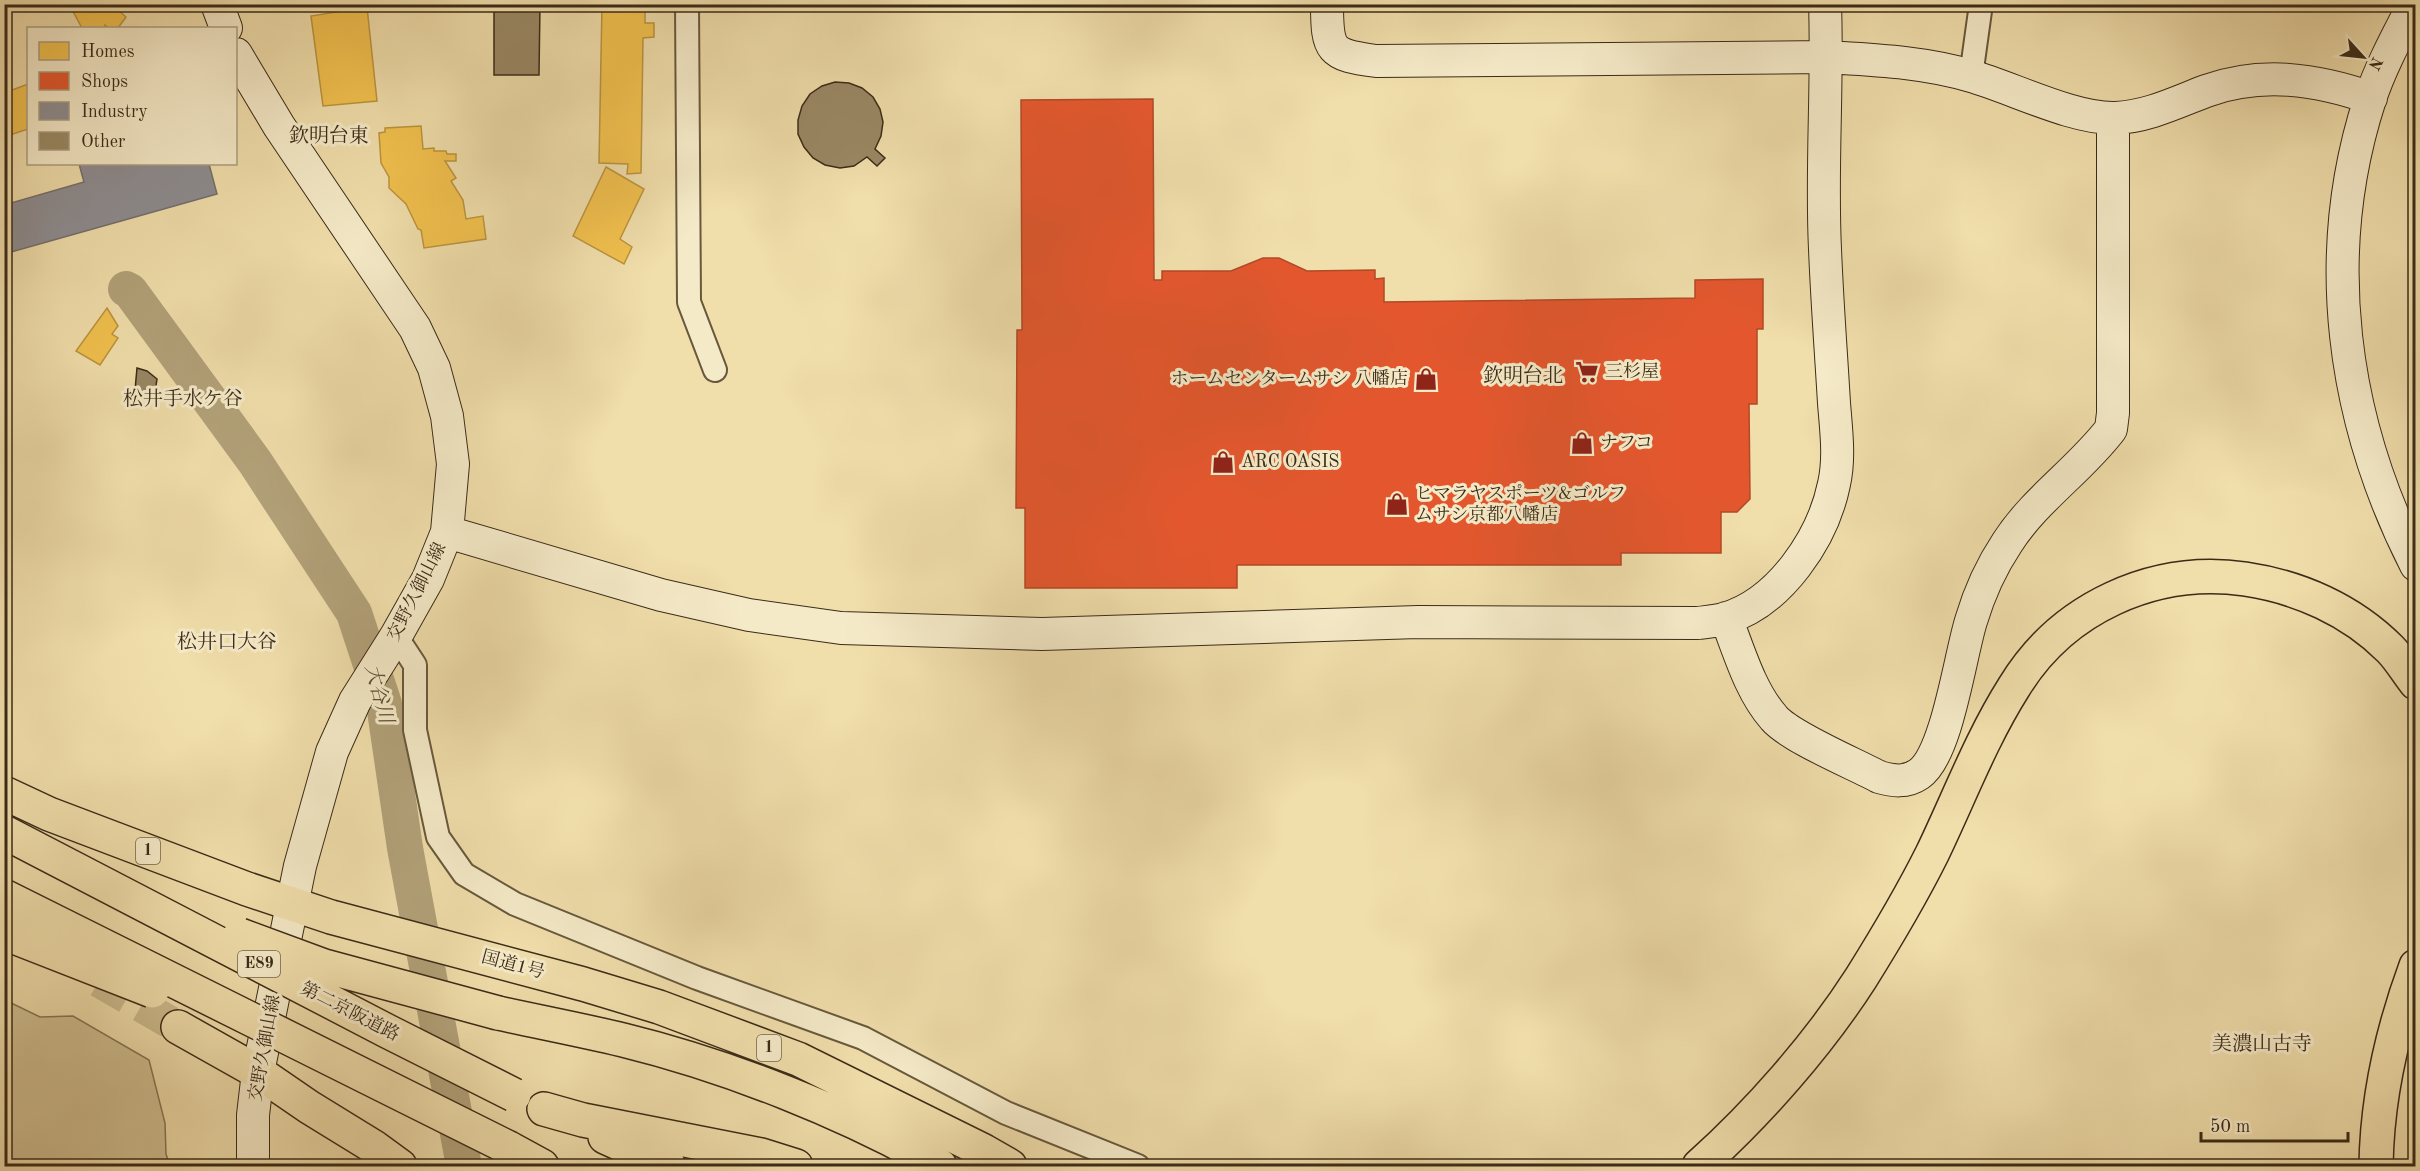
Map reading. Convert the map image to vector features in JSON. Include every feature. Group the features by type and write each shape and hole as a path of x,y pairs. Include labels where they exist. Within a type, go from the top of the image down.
{"highway":[{"path":"1699,1167 1765,1099 1816,1039 1859,981 1897,919 1925,867 2014,686 2048,644 2087,612 2132,589 2181,578 2226,576 2268,582 2313,597 2356,621 2391,650 2415,683"},
{"name":"国道1号","path":"4,793 49,814 247,889 331,917 659,1006 798,1059 984,1150 1010,1167"},
{"path":"4,826 196,917 258,942 324,966 498,1013 624,1041 706,1065 819,1107 940,1167"},
{"name":"第二京阪道路","path":"4,831 387,1031 514,1095 669,1167"},
{"path":"4,896 509,1148 542,1167"},
{"path":"4,933 357,1073"},
{"path":"2376,1167 2379,1108 2391,1047 2415,966"},
{"path":"177,1027 258,1072 374,1147 400,1167"},
{"path":"544,1109 583,1120 761,1155 796,1167"}],"street":[{"path":"217,4 226,27"},
{"path":"687,4 689,302 715,370"},
{"path":"1327,4 1327,34 1333,47 1345,57 1376,61 1827,57 1915,64 1971,76 2063,108 2113,118 2169,106 2221,86 2257,79 2313,82 2337,86 2371,98"},
{"path":"447,532 662,595 749,615 841,628 1042,634 1418,622 1698,623 1726,618 1755,603 1790,574 1805,555 1818,532 1835,483 1836,444 1825,248 1827,57 1825,4"},
{"path":"1971,76 1981,4"},
{"path":"2414,4 2386,59 2371,98 2356,151 2346,205 2343,301 2346,345 2356,400 2385,496 2415,566"},
{"name":"交野久御山線","path":"237,56 279,126 415,328 434,368 447,416 453,464 447,532 428,579 392,643 363,688 332,752 300,866 258,1072 253,1115 253,1167"},
{"path":"1726,618 1758,695 1775,719 1802,737 1879,777 1893,781 1908,780 1928,766 1950,711 1970,622 1989,575 2007,542 2032,511 2111,429 2113,413 2113,118"},
{"path":"392,643 415,665 415,730 438,837 464,874 515,904 697,978 863,1038 1006,1113 1138,1167"}],"shaded area":[{"path":"5,1000 40,1017 73,1016 149,1060 165,1123 166,1154 170,1166 5,1166"}],"building: Homes":[{"path":"69,4 123,4 116,8 126,17 119,27 105,25 104,27 81,27"},
{"path":"602,4 645,4 645,23 654,23 654,37 643,38 641,173 627,174 628,164 599,163"},
{"path":"367,7 377,101 323,106 311,16"},
{"path":"27,84 27,129 4,137 4,93"},
{"path":"421,126 423,149 434,148 434,151 456,154 456,161 445,161 456,178 451,181 463,200 466,219 483,216 486,239 424,248 421,230 418,229 406,204 389,188 389,177 381,163 379,133 385,132 385,128"},
{"path":"606,167 644,189 620,239 632,247 624,264 573,236"},
{"path":"107,308 118,326 112,334 118,338 100,365 76,351"}],"building: Shops":[{"path":"1153,99 1154,280 1162,280 1162,271 1231,271 1263,258 1279,258 1307,271 1375,270 1375,279 1384,278 1384,302 1695,298 1695,280 1763,279 1763,329 1757,329 1757,404 1749,404 1750,499 1737,512 1721,512 1721,553 1621,553 1621,565 1237,565 1237,588 1025,588 1025,508 1016,508 1017,330 1022,330 1021,100"}],"building: Industry":[{"path":"79,165 209,165 217,194 4,254 4,205 84,182"}],"building: Other":[{"path":"494,4 540,4 539,75 494,75"},
{"path":"835,82 849,83 862,88 873,97 880,109 883,122 881,136 875,149 885,158 877,166 867,157 854,166 840,168 825,165 813,158 804,147 798,134 798,120 802,106 810,94 822,86"},
{"path":"137,368 147,371 157,379 155,392 135,390"}],"waterway":[{"name":"大谷川","path":"126,289 130,291 255,462 354,613 384,704 405,848 464,1166"}],"tunnel":[{"path":"99,981 178,1027"}],"place":[{"name":"三杉屋","path":"1587,372"},
{"name":"ホームセンタームサシ 八幡店","path":"1426,379"},
{"name":"ナフコ","path":"1582,443"},
{"name":"ARC OASIS","path":"1223,462"},
{"name":"ヒマラヤスポーツ&ゴルフ ムサシ京都八幡店","path":"1397,504"}],"district":[{"name":"欽明台東","path":"329,137"},
{"name":"欽明台北","path":"1523,377"},
{"name":"松井手水ケ谷","path":"183,400"},
{"name":"松井口大谷","path":"227,643"},
{"name":"美濃山古寺","path":"2262,1045"}]}
